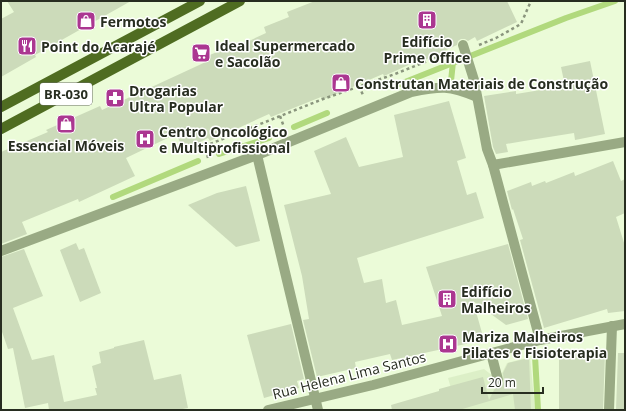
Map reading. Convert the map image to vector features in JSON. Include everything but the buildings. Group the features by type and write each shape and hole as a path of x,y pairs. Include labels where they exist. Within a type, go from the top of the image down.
{"main road":[{"name":"BR-030","path":"1,107 200,1"},
{"name":"BR-030","path":"1,129 240,1"}],"street":[{"path":"463,46 474,80 487,149 493,165 540,340"},
{"path":"1,251 257,156 411,92 436,87 457,89 477,98"},
{"path":"493,165 625,142"},
{"path":"257,156 318,410"},
{"name":"Rua Helena Lima Santos","path":"268,410 316,399 540,340 625,324"},
{"path":"609,410 612,326"},
{"path":"491,353 498,380"}],"path":[{"path":"205,146 323,99 395,74 463,46 474,47 496,38 521,24 531,1"}],"shaded area":[{"path":"530,357 535,410 453,410 454,399 448,378 484,369 493,376 502,373 507,363"}],"waterway":[{"path":"400,84 566,18 615,1"},
{"path":"451,81 453,62"},
{"path":"294,127 327,113"},
{"path":"219,154 269,138"},
{"path":"113,197 198,161"},
{"path":"535,356 538,410"}],"place":[{"name":"Edifício Prime Office","path":"427,20"},
{"name":"Fermotos","path":"86,21"},
{"name":"Point do Acarajé","path":"27,46"},
{"name":"Ideal Supermercado e Sacolão","path":"201,53"},
{"name":"Construtan Materiais de Construção","path":"341,83"},
{"name":"Drogarias Ultra Popular","path":"115,98"},
{"name":"Essencial Móveis","path":"66,124"},
{"name":"Centro Oncológico e Multiprofissional","path":"145,139"},
{"name":"Edifício Malheiros","path":"447,299"},
{"name":"Mariza Malheiros Pilates e Fisioterapia","path":"448,344"}]}
